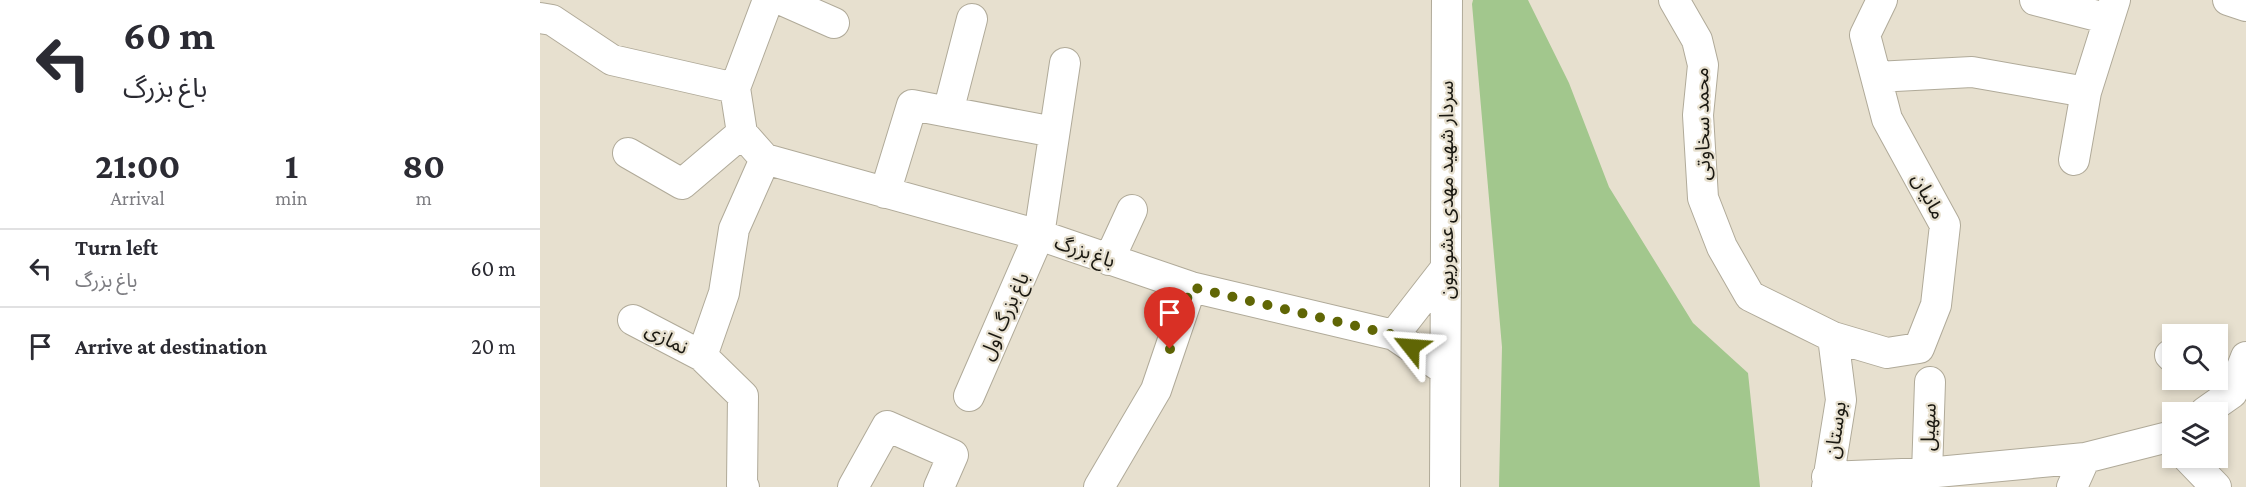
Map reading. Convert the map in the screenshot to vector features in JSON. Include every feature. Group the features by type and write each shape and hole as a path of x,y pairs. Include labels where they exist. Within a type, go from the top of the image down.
{"street":[{"path":"702,356 724,293 734,228 765,159 742,133 735,88 768,0"},
{"path":"782,0 834,23"},
{"name":"سردار شهید مهدی عشوریون","path":"1445,487 1447,0"},
{"name":"محمد سخاوتی","path":"1674,0 1697,40 1703,65 1698,116 1703,198 1722,247 1750,296 1833,337"},
{"name":"مانیان","path":"1833,337 1887,353 1919,348 1936,305 1945,225 1887,119 1865,35 1882,0"},
{"path":"2035,0 2112,10 2085,92 2074,160"},
{"path":"2228,0 2246,6"},
{"path":"540,18 552,20 612,60 735,88"},
{"path":"948,112 972,19"},
{"name":"باغ بزرگ اول","path":"969,396 1039,235 1065,63"},
{"path":"1876,77 1972,72 2085,92"},
{"path":"885,193 912,105 1054,132"},
{"path":"628,153 682,183 742,133"},
{"name":"باغ بزرگ","path":"765,159 1039,235 1191,287 1394,335"},
{"path":"1109,260 1132,210"},
{"path":"1445,370 1394,335 1446,268"},
{"path":"1099,487 1156,390 1191,287"},
{"name":"نمازی","path":"633,320 702,356 743,396 742,485 744,487"},
{"name":"بوستان","path":"1827,482 1841,400 1833,337"},
{"path":"2216,402 2229,391 2246,357"},
{"name":"سهیل","path":"1926,473 1930,382"},
{"path":"853,487 887,426 953,455 939,487"},
{"path":"1827,482 2085,458 2162,459"},
{"path":"2072,487 2085,458"}],"green space":[{"path":"1473,0 1528,0 1569,83 1609,187 1693,323 1748,373 1760,487 1499,487 1502,347"}],"route":[{"path":"1170,349 1191,287 1394,335 1411,347"}]}
